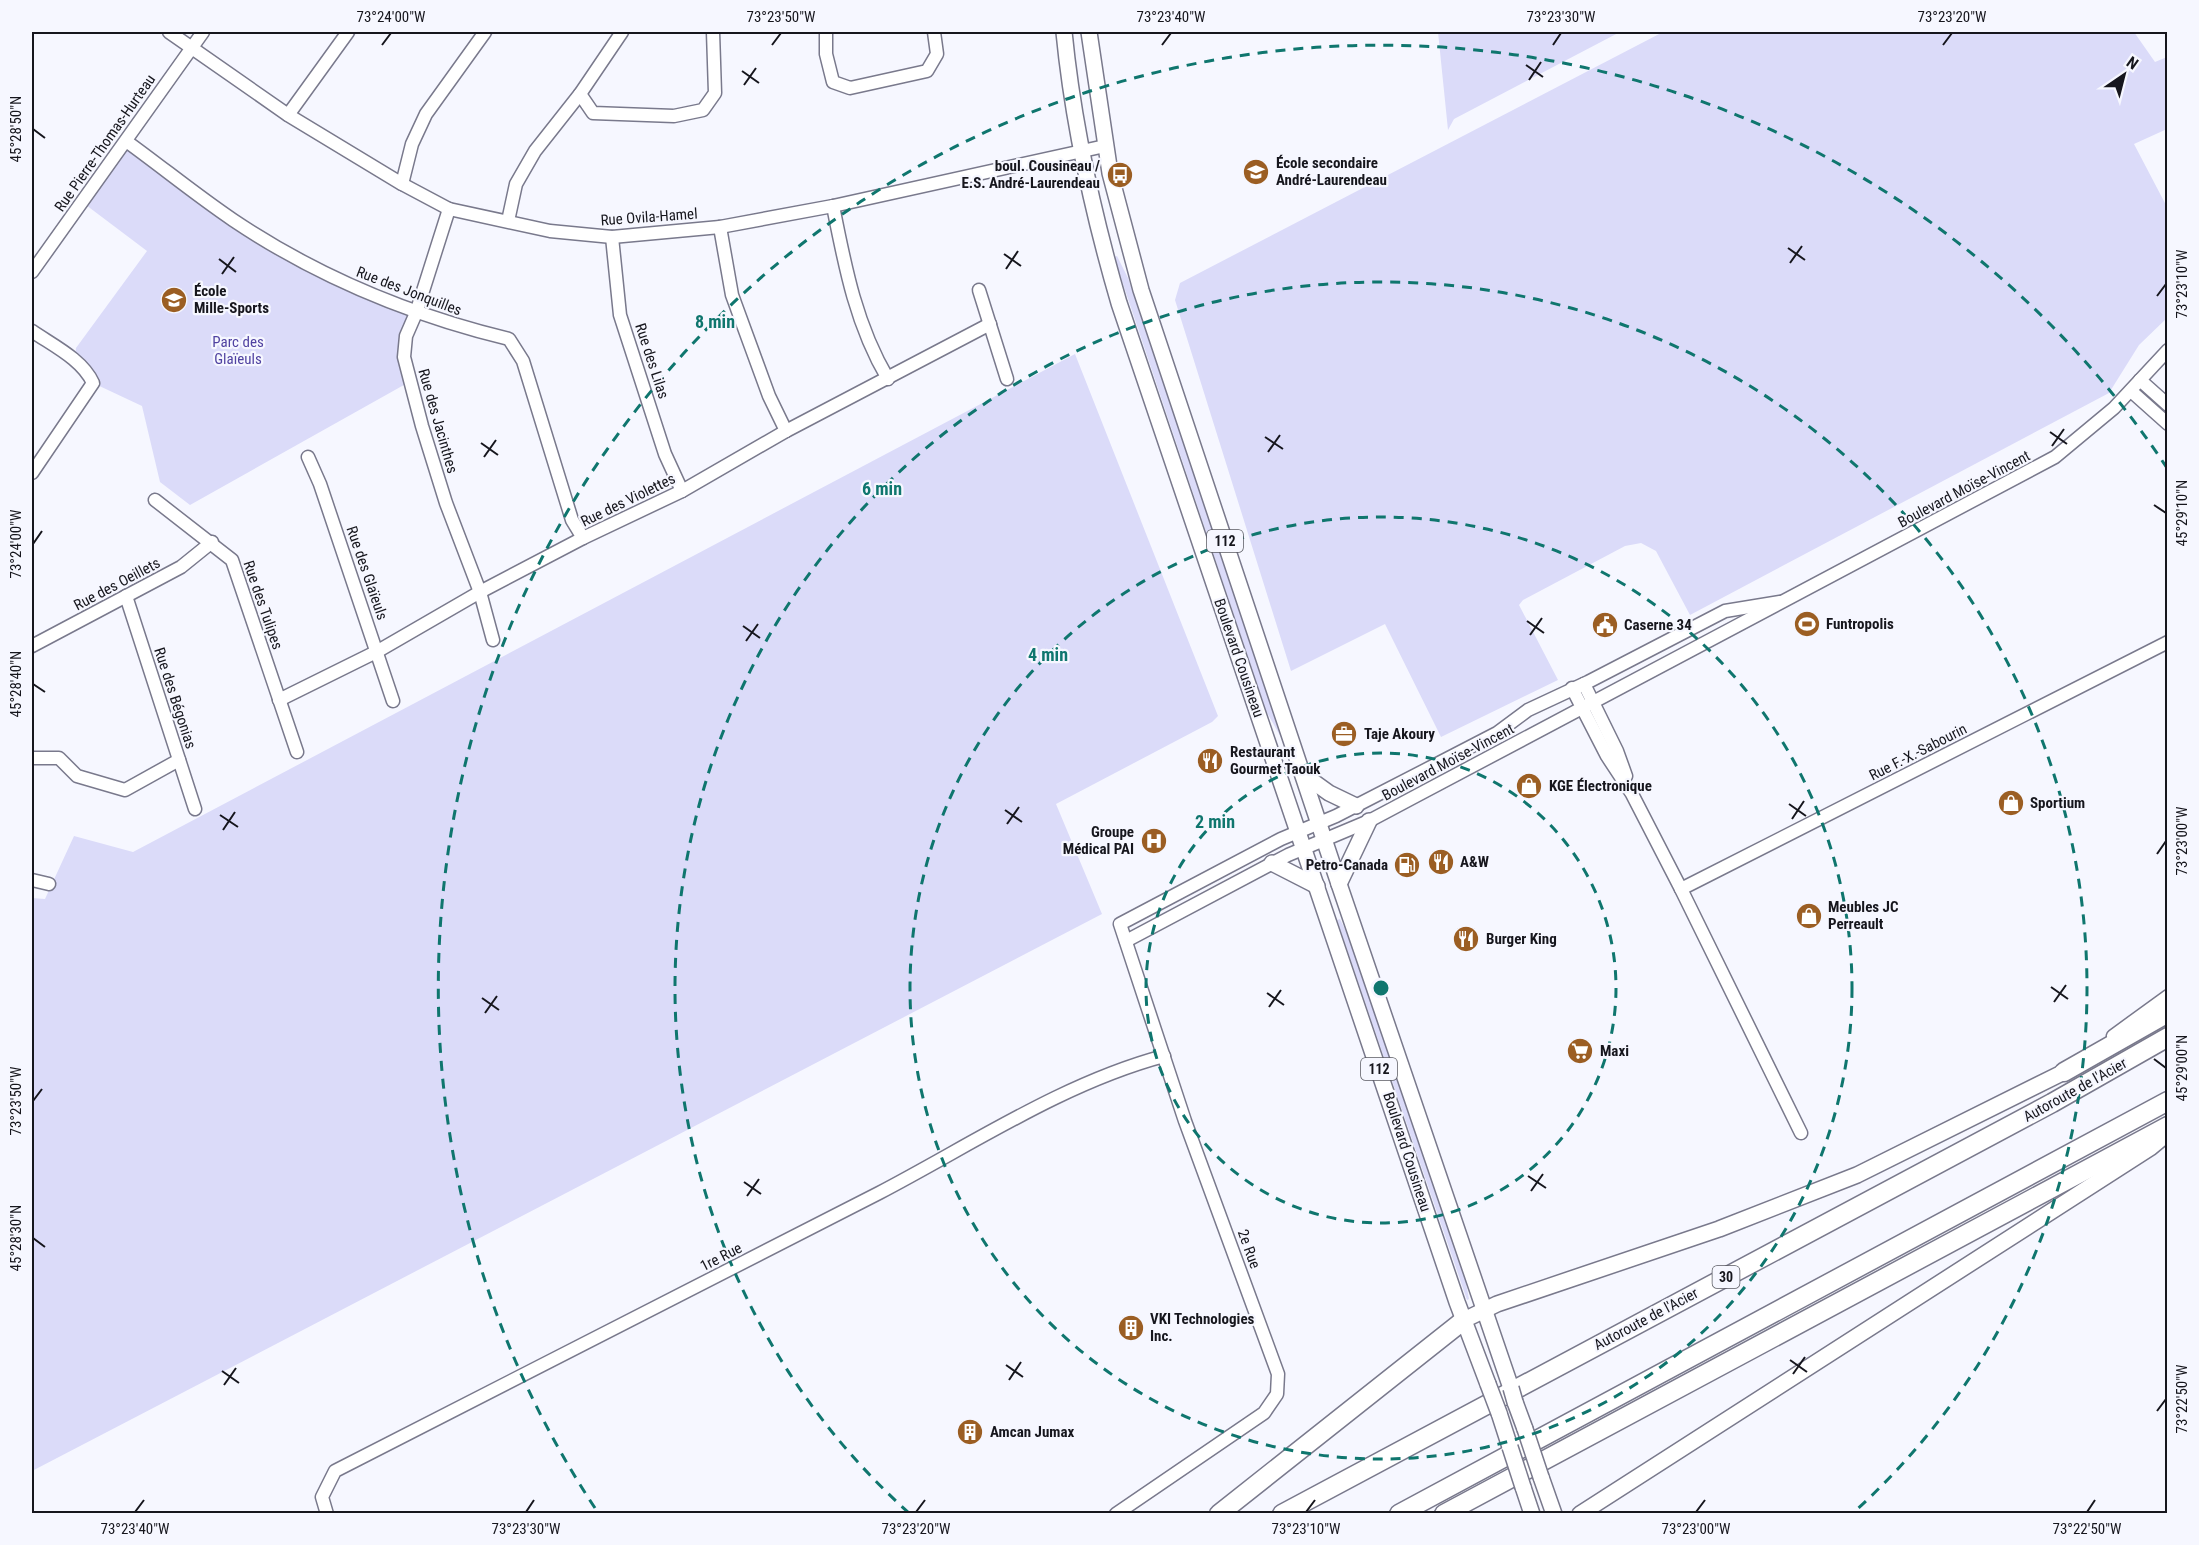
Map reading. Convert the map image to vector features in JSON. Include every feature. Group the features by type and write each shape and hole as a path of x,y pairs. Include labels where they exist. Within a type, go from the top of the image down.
{"highway":[{"path":"2064,1072 2168,1013"},
{"name":"Autoroute de l'Acier","path":"1282,1514 2052,1103 2168,1037"},
{"path":"1399,1514 2168,1101"},
{"path":"1444,1514 2168,1126"},
{"path":"1219,1514 1464,1320"}],"main road":[{"name":"Boulevard Cousineau","path":"1064,32 1081,152 1100,237 1124,320 1532,1514"},
{"name":"Boulevard Cousineau","path":"1089,32 1105,146 1122,226 1146,308 1304,775 1318,824 1554,1514"},
{"path":"1304,775 1329,793 1356,806"},
{"path":"1339,884 1369,820"},
{"path":"1272,863 1317,886"},
{"path":"1464,1320 1484,1310 1719,1229 1857,1175 2064,1072"},
{"path":"1580,1514 2150,1148 2168,1133"}],"street":[{"name":"Rue Ovila-Hamel","path":"169,32 288,115 402,184 449,209 550,231 612,237 720,226 833,206 1105,146"},
{"name":"Rue Pierre-Thomas-Hurteau","path":"32,272 203,32"},
{"path":"288,115 348,32"},
{"path":"402,184 412,144 426,114 485,32"},
{"path":"507,221 516,184 535,151 580,94 622,32"},
{"path":"580,94 593,113 674,116 703,111 715,93 713,32"},
{"path":"826,32 826,54 833,82 850,88 927,71 937,54 934,32"},
{"name":"Rue des Jonquilles","path":"126,141 232,220 327,276 416,314 509,339 523,361 572,520 583,538"},
{"path":"833,206 851,296 872,353 888,379"},
{"name":"Rue des Jacinthes","path":"449,209 416,314 406,336 404,357 446,503 480,592 493,640"},
{"path":"720,226 732,295 769,396 786,431"},
{"name":"Rue des Lilas","path":"612,237 620,315 665,454 682,491"},
{"path":"979,290 1007,379"},
{"name":"Rue des Violettes","path":"279,700 378,651 480,592 583,538 682,491 786,431 990,324"},
{"path":"32,331 75,360 88,373 93,383 32,473"},
{"name":"Boulevard Moïse-Vincent","path":"1126,941 1272,863 1369,820 2055,457 2131,391 2168,350"},
{"path":"2140,381 2168,405"},
{"path":"2131,391 2168,424"},
{"name":"Rue des Glaïeuls","path":"308,457 320,483 393,701"},
{"name":"Rue des Tulipes","path":"155,500 212,542 232,560 297,752"},
{"name":"Rue des Oeillets","path":"32,646 181,567 212,542"},
{"name":"Rue des Bégonias","path":"126,596 195,809"},
{"name":"Boulevard Moïse-Vincent","path":"1120,924 1497,733 1523,713 1725,610 1780,602"},
{"name":"Rue F.-X.-Sabourin","path":"1681,889 2168,642"},
{"path":"1578,686 1617,751 1632,794 1802,1133"},
{"path":"32,758 59,758 77,776 125,790 179,760"},
{"path":"32,880 49,884"},
{"name":"2e Rue","path":"1116,1514 1264,1413 1277,1394 1278,1374 1164,1056 1120,924"},
{"path":"2064,1072 2168,996"},
{"name":"1re Rue","path":"327,1514 322,1497 335,1471 949,1157 1072,1089 1114,1071 1164,1056"}],"green space":[{"path":"1438,32 1620,32 1454,119 1448,130"},
{"path":"1663,32 2134,32 2155,62 2167,57 2167,129 2134,144 2167,207 2167,318 2139,345 2109,393 1690,615 1656,551 1641,543 1625,546 1523,600 1519,605 1558,680 1441,737 1385,624 1291,671 1175,300 1180,283"},
{"name":"Parc des Glaïeuls","path":"126,141 232,220 416,313 406,336 411,381 190,505 160,482 142,406 93,383 75,360 76,348 147,251 82,202"},
{"path":"1117,256 1128,278 1286,746 1266,711 1114,257"},
{"path":"1075,354 1218,716 1212,722 1056,804 1102,914 32,1471 32,898 45,899 74,836 133,852"},
{"path":"1340,919 1354,948 1464,1272 1469,1299 1467,1300 1337,920"}],"place":[{"name":"École secondaire André-Laurendeau","path":"1256,172"},
{"name":"boul. Cousineau / E.S. André-Laurendeau","path":"1120,175"},
{"name":"École Mille-Sports","path":"174,300"},
{"name":"Funtropolis","path":"1807,624"},
{"name":"Caserne 34","path":"1605,625"},
{"name":"Taje Akoury","path":"1344,734"},
{"name":"Restaurant Gourmet Taouk","path":"1210,761"},
{"name":"KGE Électronique","path":"1529,786"},
{"name":"Sportium","path":"2011,803"},
{"name":"Groupe Médical PAI","path":"1154,841"},
{"name":"A&W","path":"1441,862"},
{"name":"Petro-Canada","path":"1407,865"},
{"name":"Meubles JC Perreault","path":"1809,916"},
{"name":"Burger King","path":"1466,939"},
{"name":"Maxi","path":"1580,1051"},
{"name":"VKI Technologies Inc.","path":"1131,1328"},
{"name":"Amcan Jumax","path":"970,1432"}]}
